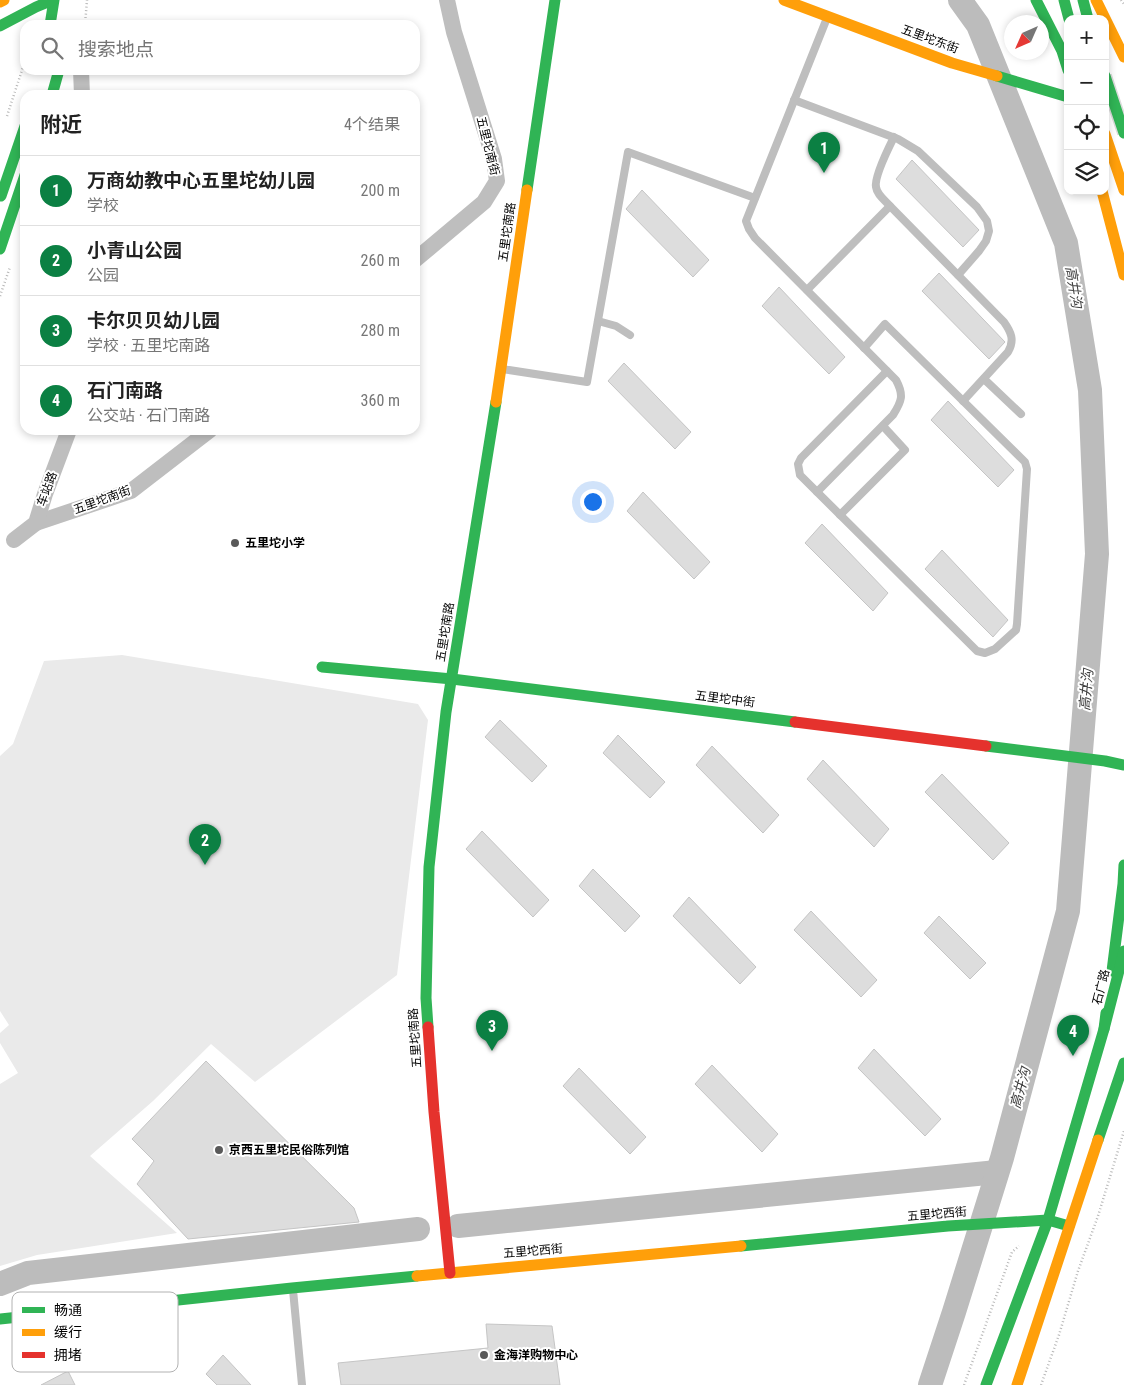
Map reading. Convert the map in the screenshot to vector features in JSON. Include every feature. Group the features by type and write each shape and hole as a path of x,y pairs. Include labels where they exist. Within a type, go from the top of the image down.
{"main road":[{"path":"0,2 4,0"},
{"path":"0,26 53,0 51,20"},
{"name":"五里坨南路","path":"450,1273 434,1112 426,998 429,866 446,712 555,0"},
{"name":"五里坨东街","path":"784,0 952,63 1064,97"},
{"path":"1036,0 1065,60"},
{"path":"1064,0 1068,15"},
{"path":"1083,0 1087,15"},
{"path":"1096,0 1124,58"},
{"path":"53,90 58,75"},
{"path":"1109,88 1124,133"},
{"path":"1109,110 1124,115"},
{"path":"0,199 20,141"},
{"path":"1109,146 1124,190"},
{"path":"0,249 20,190"},
{"path":"1103,195 1124,275"},
{"name":"五里坨中街","path":"322,667 452,679 1105,761 1124,765"},
{"path":"986,1385 1048,1220 1104,1029 1124,865"},
{"name":"石广路","path":"1104,1029 1124,951"},
{"path":"1017,1385 1124,1063"},
{"name":"五里坨西街","path":"178,1300 948,1226 1048,1220 1069,1226"}],"street":[{"name":"五里坨南街","path":"420,256 484,202 497,181 494,158 454,32 447,0"},
{"path":"81,75 82,90"},
{"name":"车站路","path":"14,540 36,523 67,435"},
{"name":"五里坨南街","path":"36,523 131,491 204,435"}],"lane":[{"path":"818,492 893,415 902,397 896,380 755,238 746,221 827,16"},
{"path":"794,100 894,137 918,151 977,207 988,220 989,231 986,241 958,275"},
{"path":"894,137 876,178 876,186 880,195 1004,322 1010,330 1013,339 1008,352 963,401"},
{"path":"500,369 587,382 628,152 756,198"},
{"path":"807,290 890,206"},
{"path":"598,321 616,326 630,335"},
{"path":"864,348 884,324 1024,462 1027,469 1016,630 995,649 985,652 977,651 800,476 798,464 801,458 888,371"},
{"path":"984,379 1021,414"},
{"path":"840,515 905,450 883,426"},
{"path":"292,1288 302,1385"}],"path":[{"path":"85,20 87,0"},
{"path":"1121,0 1124,4"},
{"path":"6,120 20,75"},
{"path":"1041,1385 1098,1216 1124,1131"}],"shaded area":[{"path":"122,655 418,704 428,720 397,975 255,1082 211,1044 153,1101 90,1156 177,1233 37,1255 0,1266 0,1084 18,1073 0,1043 0,1033 9,1025 0,1011 0,756 13,744 44,661"}],"building":[{"path":"912,160 979,230 963,247 896,179"},
{"path":"642,190 709,260 693,277 626,209"},
{"path":"939,273 1005,342 989,359 922,291"},
{"path":"779,287 845,357 829,374 762,306"},
{"path":"624,363 691,432 675,449 608,381"},
{"path":"948,401 1014,470 998,487 931,420"},
{"path":"643,492 710,562 694,579 627,511"},
{"path":"822,524 888,593 873,611 805,543"},
{"path":"942,550 1008,620 993,637 925,569"},
{"path":"500,720 547,766 532,782 485,737"},
{"path":"618,735 665,782 650,798 603,753"},
{"path":"712,746 779,815 763,833 696,765"},
{"path":"823,760 889,829 874,847 807,779"},
{"path":"942,774 1009,843 993,860 925,792"},
{"path":"482,831 549,900 533,917 466,849"},
{"path":"593,869 640,916 625,932 579,886"},
{"path":"689,897 756,967 740,984 673,916"},
{"path":"811,911 877,980 861,997 794,930"},
{"path":"939,916 986,963 970,979 924,933"},
{"path":"874,1049 941,1119 925,1136 858,1068"},
{"name":"京西五里坨民俗陈列馆","path":"206,1061 354,1208 359,1222 188,1239 137,1184 154,1161 132,1139"},
{"path":"712,1065 778,1134 762,1152 695,1084"},
{"path":"579,1068 646,1137 630,1154 563,1086"},
{"name":"金海洋购物中心","path":"486,1324 552,1326 560,1385 341,1385 338,1363 488,1348"},
{"path":"223,1355 251,1385 217,1385 206,1374"},
{"path":"68,1372 75,1385 41,1385"}],"waterway":[{"name":"高井沟","path":"930,1385 1002,1158 1068,911 1097,554 1090,390 1066,243 978,25 960,0"},
{"path":"458,1226 997,1172"},
{"path":"0,1284 28,1273 418,1229"}],"traffic: fast":[{"path":"0,26 53,0"},
{"path":"51,20 54,0"},
{"path":"527,190 555,0"},
{"path":"1036,0 1065,60"},
{"path":"1064,0 1068,15"},
{"path":"1083,0 1087,15"},
{"path":"53,90 58,75"},
{"path":"997,76 1064,96"},
{"path":"1109,88 1124,133"},
{"path":"1,196 20,141"},
{"path":"0,249 20,190"},
{"path":"428,1027 426,998 429,867 446,712 496,402"},
{"path":"322,667 452,679 795,722"},
{"path":"986,746 1124,765"},
{"path":"1112,971 1124,865"},
{"path":"1104,1029 1124,951"},
{"path":"986,1385 1048,1220 1104,1029 1106,1013"},
{"path":"1098,1140 1124,1063"},
{"path":"741,1246 948,1226 1048,1220 1069,1226"},
{"path":"178,1300 417,1276"},
{"path":"0,1319 12,1318"}],"traffic: slow":[{"path":"0,2 4,0"},
{"path":"784,0 952,63 997,76"},
{"path":"1096,0 1124,57"},
{"path":"1109,146 1124,190"},
{"path":"496,402 527,190"},
{"path":"1103,195 1124,275"},
{"path":"1017,1385 1098,1140"},
{"path":"417,1276 741,1246"}],"traffic: jam":[{"path":"795,722 986,746"},
{"path":"428,1027 434,1112 450,1273"}],"place":[{"name":"万商幼教中心五里坨幼儿园","path":"824,173"},
{"name":"五里坨小学","path":"235,543"},
{"name":"小青山公园","path":"205,865"},
{"name":"卡尔贝贝幼儿园","path":"492,1051"},
{"name":"石门南路","path":"1073,1056"},
{"name":"京西五里坨民俗陈列馆","path":"219,1150"},
{"name":"金海洋购物中心","path":"484,1355"}]}
